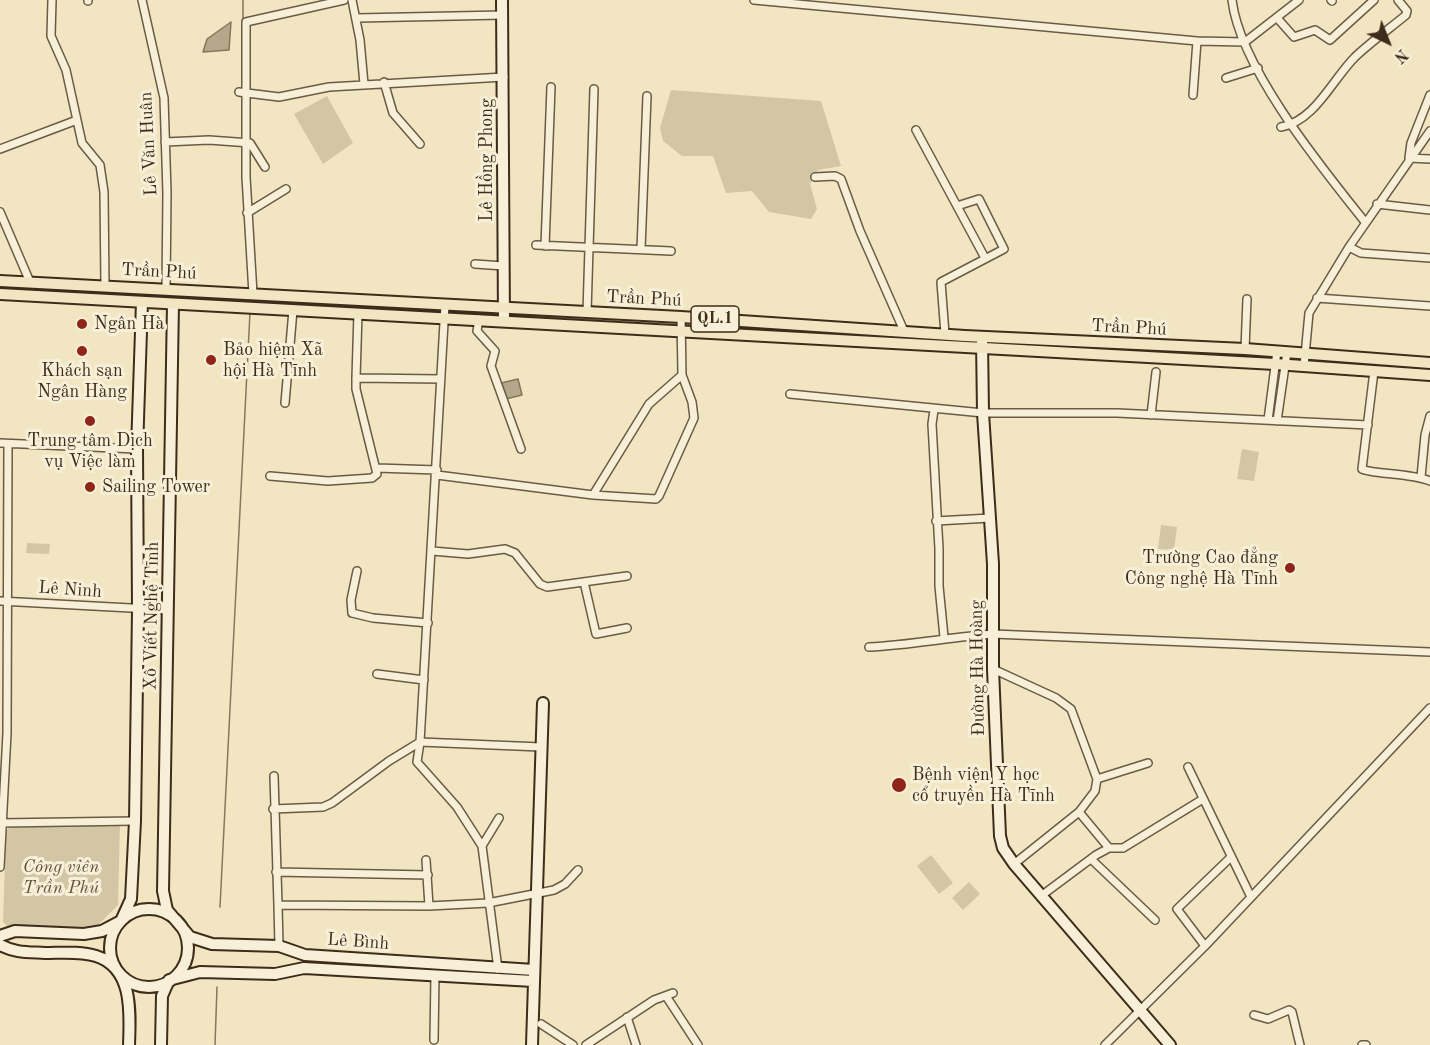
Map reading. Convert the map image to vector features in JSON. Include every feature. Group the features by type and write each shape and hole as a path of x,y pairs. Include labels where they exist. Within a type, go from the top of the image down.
{"main road":[{"name":"Trần Phú","path":"0,281 681,317 982,337 1245,349 1430,363"},
{"name":"Trần Phú","path":"0,294 681,330 982,349 1280,364 1430,375"}],"street":[{"path":"52,0 51,36 66,70 82,143 100,165 104,187 105,286"},
{"name":"Lê Văn Huân","path":"142,0 161,79 165,142 166,289"},
{"path":"253,294 242,142 246,22 344,0"},
{"path":"352,0 357,18 364,84"},
{"name":"Lê Hồng Phong","path":"502,0 504,321"},
{"path":"754,0 1197,41 1245,42 1278,19 1299,0"},
{"path":"1232,0 1238,28 1258,68 1292,125 1365,222"},
{"path":"1278,19 1294,37 1315,30 1330,40 1374,0"},
{"path":"1281,127 1292,125 1307,114 1354,58 1406,15 1407,11 1398,0"},
{"path":"357,18 503,15"},
{"path":"1193,96 1197,41"},
{"path":"1226,78 1258,68"},
{"path":"242,92 279,97 329,87 384,82 504,77"},
{"path":"384,82 393,113 420,144"},
{"path":"545,246 551,87"},
{"path":"587,312 594,89"},
{"path":"1410,158 1411,143 1430,95"},
{"path":"641,249 647,96"},
{"path":"0,149 77,120"},
{"path":"916,130 985,258"},
{"path":"1304,366 1306,321 1317,298 1377,204 1430,131"},
{"path":"165,142 209,140 242,142 253,146 265,167"},
{"path":"1410,158 1430,159"},
{"path":"815,177 835,176 841,179 860,231 904,331"},
{"path":"247,213 286,189"},
{"path":"945,334 941,282 1004,249 981,201 976,198 957,206"},
{"path":"1377,204 1430,210"},
{"path":"0,212 30,282"},
{"path":"536,245 671,251"},
{"path":"1349,247 1361,253 1430,258"},
{"path":"475,264 504,266"},
{"path":"1317,298 1430,306"},
{"path":"1245,349 1247,299"},
{"name":"Xô Viết Nghệ Tĩnh","path":"121,921 131,898 135,821 138,610 137,449 142,302"},
{"name":"Xô Viết Nghệ Tĩnh","path":"172,304 163,891 167,910 179,923"},
{"path":"445,305 428,622 417,762 457,807 482,846 498,969"},
{"path":"285,403 293,310"},
{"path":"270,476 328,481 361,480 372,478 377,474 356,389 358,313"},
{"path":"377,468 437,472 593,495 656,499 694,418 692,402 682,375 681,317"},
{"path":"479,319 477,331 495,351 490,366 521,449"},
{"name":"Đường Hà Hoàng","path":"982,337 983,413 990,518 993,669 1000,836 1003,848 1041,896 1170,1045"},
{"path":"1268,420 1282,352"},
{"path":"1277,421 1280,364"},
{"path":"1374,371 1361,465 1364,471 1421,477 1430,481"},
{"path":"1151,415 1156,372"},
{"path":"593,495 649,404 682,375"},
{"path":"356,378 441,379"},
{"path":"790,394 934,410 983,413 1151,415 1368,425"},
{"path":"934,410 932,434 939,586 944,637"},
{"path":"1421,477 1427,450 1425,435 1430,416"},
{"path":"0,867 4,657 9,601 4,444 137,449"},
{"path":"936,521 990,518"},
{"path":"432,551 468,554 505,549 515,553 544,586 627,576"},
{"path":"357,571 351,600 352,613 373,618 428,622"},
{"path":"584,582 596,634 627,628"},
{"name":"Lê Ninh","path":"0,601 168,610"},
{"path":"869,648 909,645 944,637 993,634 1430,652"},
{"path":"993,669 1056,698 1071,709 1097,779 1095,791 1079,812 1014,864"},
{"path":"377,674 424,680"},
{"path":"532,1045 543,703"},
{"path":"1105,1045 1205,946 1430,708"},
{"path":"273,809 322,807 332,803 420,742 541,747"},
{"path":"1097,779 1148,762"},
{"path":"1188,767 1251,897"},
{"path":"274,776 273,809 279,946"},
{"path":"1041,896 1109,848 1123,848 1203,799"},
{"path":"1079,812 1109,848"},
{"path":"482,846 499,818"},
{"path":"0,823 135,821"},
{"path":"1205,946 1177,909 1232,857"},
{"path":"1091,859 1155,920"},
{"path":"426,860 429,906"},
{"path":"278,905 429,906 488,903 561,887 578,870"},
{"path":"276,872 428,875"},
{"path":"0,936 15,931 94,933 140,910 151,909 171,915 179,923 186,934 188,947 186,960 179,972 158,986 146,987 129,981 96,956 14,952 0,945"},
{"path":"121,921 111,939 110,949 129,998 129,1045"},
{"name":"Lê Bình","path":"179,923 190,937 212,944 279,946 305,955 498,969 534,976"},
{"path":"303,968 305,955"},
{"name":"Lê Bình","path":"169,980 200,972 275,974 303,968 435,975 534,976"},
{"path":"434,1040 435,975"},
{"path":"161,1045 162,996 169,980"},
{"path":"586,1045 627,1017 670,995 698,1045"},
{"path":"1254,1016 1268,1019 1289,1010 1292,1012 1300,1045"},
{"path":"627,1017 636,1045"},
{"path":"541,1024 573,1045"}],"green space":[{"path":"671,90 821,101 841,166 818,170 810,184 817,209 811,219 769,212 752,191 726,193 713,156 682,156 663,141 660,128"},
{"path":"327,96 353,143 323,164 294,114"},
{"path":"1242,449 1259,452 1254,481 1237,479"},
{"path":"1161,525 1177,527 1174,550 1158,549"},
{"path":"27,543 50,544 49,554 26,553"},
{"name":"Công viên Trần Phú","path":"120,824 118,905 93,930 9,928 3,922 6,831 12,825"},
{"path":"931,855 953,883 939,894 917,866"},
{"path":"969,882 980,894 963,910 952,898"}],"shaded area":[{"path":"231,22 229,50 203,52 207,39"},
{"path":"518,379 522,395 506,399 501,383"}],"waterway":[{"path":"243,0 243,89"},
{"path":"220,907 250,312"},
{"path":"215,1045 217,987"}],"place":[{"name":"Ngân Hà","path":"82,324"},
{"name":"Khách sạn Ngân Hàng","path":"82,351"},
{"name":"Bảo hiệm Xã hội Hà Tĩnh","path":"211,360"},
{"name":"Trung tâm Dịch vụ Việc làm","path":"90,421"},
{"name":"Sailing Tower","path":"90,487"},
{"name":"Trường Cao đẳng Công nghệ Hà Tĩnh","path":"1290,568"},
{"name":"Bệnh viện Y học cổ truyền Hà Tĩnh","path":"899,785"}]}
